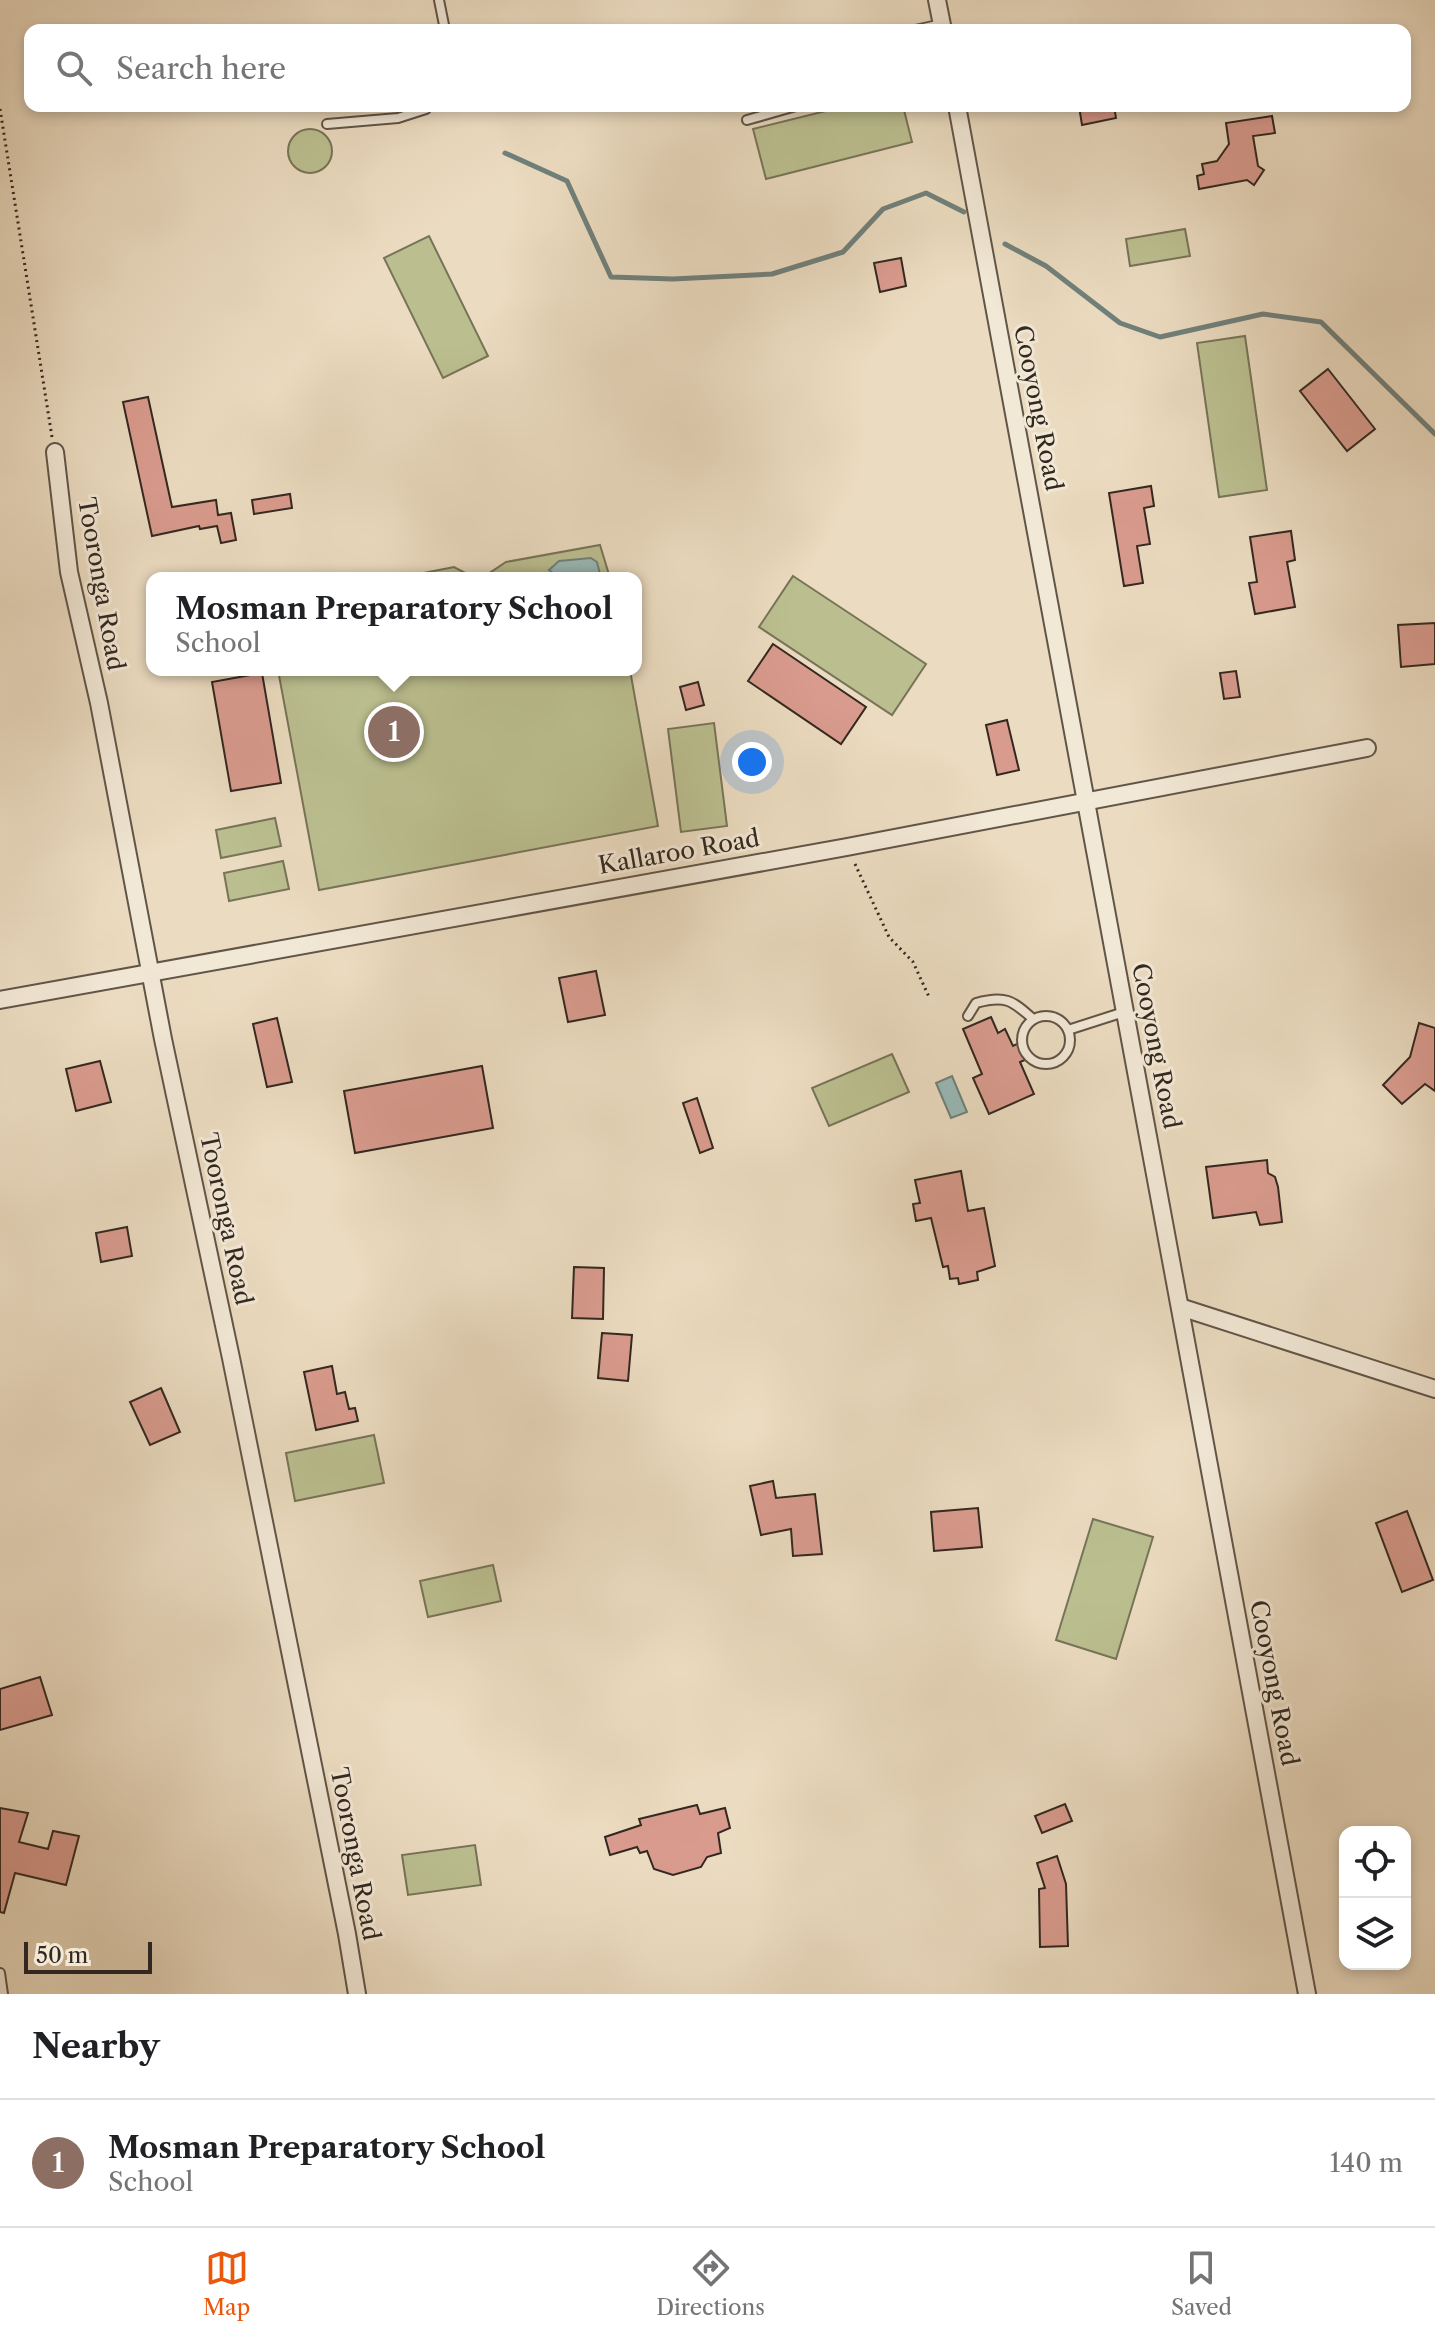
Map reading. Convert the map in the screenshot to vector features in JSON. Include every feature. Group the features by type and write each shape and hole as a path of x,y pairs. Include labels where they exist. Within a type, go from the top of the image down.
{"street":[{"path":"937,0 941,24"},
{"name":"Cooyong Road","path":"958,112 1307,1994"},
{"name":"Tooronga Road","path":"55,452 69,572 99,703 163,1039 231,1358 357,1994"},
{"name":"Kallaroo Road","path":"0,1000 847,847 1367,748"},
{"path":"1180,1307 1435,1389"}],"lane":[{"path":"439,0 444,24"},
{"path":"327,124 398,118 417,112"},
{"path":"747,120 775,112"},
{"path":"968,1016 976,1003 994,998 1009,999 1033,1019"},
{"path":"1068,1030 1125,1012"},
{"path":"1046,1015 1056,1018 1068,1030 1070,1043 1060,1059 1052,1063 1038,1063 1027,1055 1022,1043 1025,1028 1033,1019 1046,1015"},
{"path":"0,1973 3,1994"}],"path":[{"path":"0,109 55,452"},
{"path":"847,847 889,937 913,962 930,999"}],"green space":[{"path":"822,112 904,112 912,142 766,179 753,129"},
{"path":"310,129 325,136 332,151 325,166 310,173 295,166 288,151 295,136"},
{"path":"1185,229 1190,256 1130,266 1126,239"},
{"path":"429,236 488,356 443,378 384,258"},
{"path":"1245,336 1267,490 1219,497 1197,343"},
{"path":"600,545 608,572 491,572 506,562"},
{"path":"454,567 463,572 429,572"},
{"path":"793,576 926,664 892,715 759,627"},
{"path":"279,676 631,676 658,826 319,890"},
{"path":"714,723 727,826 681,832 668,729"},
{"path":"275,818 281,846 221,858 216,830"},
{"path":"283,861 289,889 229,901 224,873"},
{"path":"892,1054 909,1092 829,1126 812,1088"},
{"path":"374,1435 384,1483 295,1501 286,1453"},
{"path":"1093,1519 1153,1537 1116,1659 1056,1640"},
{"path":"493,1565 501,1601 428,1617 420,1581"},
{"path":"475,1845 481,1885 408,1895 402,1855"}],"water":[{"path":"591,558 597,562 600,572 549,570 559,561"},
{"path":"952,1076 967,1112 951,1118 936,1083"}],"building":[{"path":"1080,112 1115,112 1116,118 1082,125"},
{"path":"1272,116 1275,133 1253,136 1258,166 1264,170 1254,185 1247,180 1199,189 1197,176 1204,174 1202,164 1217,161 1229,144 1226,123"},
{"path":"901,258 906,286 880,292 874,263"},
{"path":"1328,369 1375,429 1347,451 1300,391"},
{"path":"148,397 172,507 216,500 218,515 231,513 236,540 221,543 217,526 200,529 199,526 152,536 123,402"},
{"path":"1151,486 1154,506 1144,508 1150,544 1137,546 1143,583 1124,586 1109,493"},
{"path":"290,494 292,508 254,514 252,500"},
{"path":"1291,531 1295,560 1287,562 1295,607 1255,614 1249,583 1257,582 1250,537"},
{"path":"1435,623 1435,664 1401,667 1398,625"},
{"path":"773,644 866,707 841,744 748,681"},
{"path":"1236,671 1240,697 1224,699 1220,673"},
{"path":"263,676 281,783 231,791 212,682"},
{"path":"698,682 704,705 686,710 680,687"},
{"path":"1007,720 1019,770 997,775 986,725"},
{"path":"596,971 605,1015 568,1022 559,978"},
{"path":"991,1017 998,1033 1005,1029 1013,1046 1025,1040 1032,1057 1020,1062 1034,1094 989,1114 973,1078 982,1074 963,1029"},
{"path":"277,1018 292,1082 267,1087 253,1024"},
{"path":"1419,1023 1435,1028 1435,1091 1425,1084 1402,1104 1383,1085 1410,1057"},
{"path":"100,1061 111,1102 76,1111 66,1069"},
{"path":"482,1066 493,1128 355,1153 344,1091"},
{"path":"697,1098 713,1148 700,1153 683,1103"},
{"path":"1267,1160 1268,1173 1275,1177 1278,1187 1282,1222 1260,1225 1256,1212 1213,1218 1206,1167"},
{"path":"961,1171 968,1211 984,1208 995,1266 977,1272 978,1280 959,1284 958,1278 950,1279 948,1266 943,1267 931,1218 916,1221 913,1204 920,1203 915,1180"},
{"path":"127,1227 132,1256 101,1262 96,1233"},
{"path":"574,1267 604,1268 603,1319 572,1318"},
{"path":"602,1333 632,1335 628,1381 598,1378"},
{"path":"332,1366 337,1394 345,1392 349,1409 355,1408 358,1421 316,1430 304,1372"},
{"path":"161,1388 180,1432 150,1445 130,1402"},
{"path":"773,1481 776,1498 815,1494 822,1554 793,1556 791,1529 761,1535 750,1486"},
{"path":"978,1508 982,1547 934,1551 931,1512"},
{"path":"1407,1511 1433,1580 1402,1592 1376,1523"},
{"path":"40,1677 52,1715 0,1730 0,1689"},
{"path":"1065,1804 1072,1821 1042,1833 1035,1816"},
{"path":"697,1805 700,1814 725,1808 730,1828 718,1833 721,1853 707,1857 701,1867 673,1875 654,1869 647,1851 640,1853 637,1847 610,1855 605,1837 641,1825 639,1819"},
{"path":"0,1808 28,1813 19,1842 48,1849 53,1831 79,1836 66,1885 15,1873 4,1913 0,1912"},
{"path":"1057,1856 1066,1884 1068,1946 1040,1947 1039,1889 1045,1888 1037,1863"}],"waterway":[{"path":"505,153 567,181 611,277 673,279 772,274 843,252 883,209 926,193 964,212"},
{"path":"1005,244 1046,266 1120,323 1160,337 1263,314 1321,322 1435,434"}],"place":[{"name":"Mosman Preparatory School","path":"394,732"}]}
